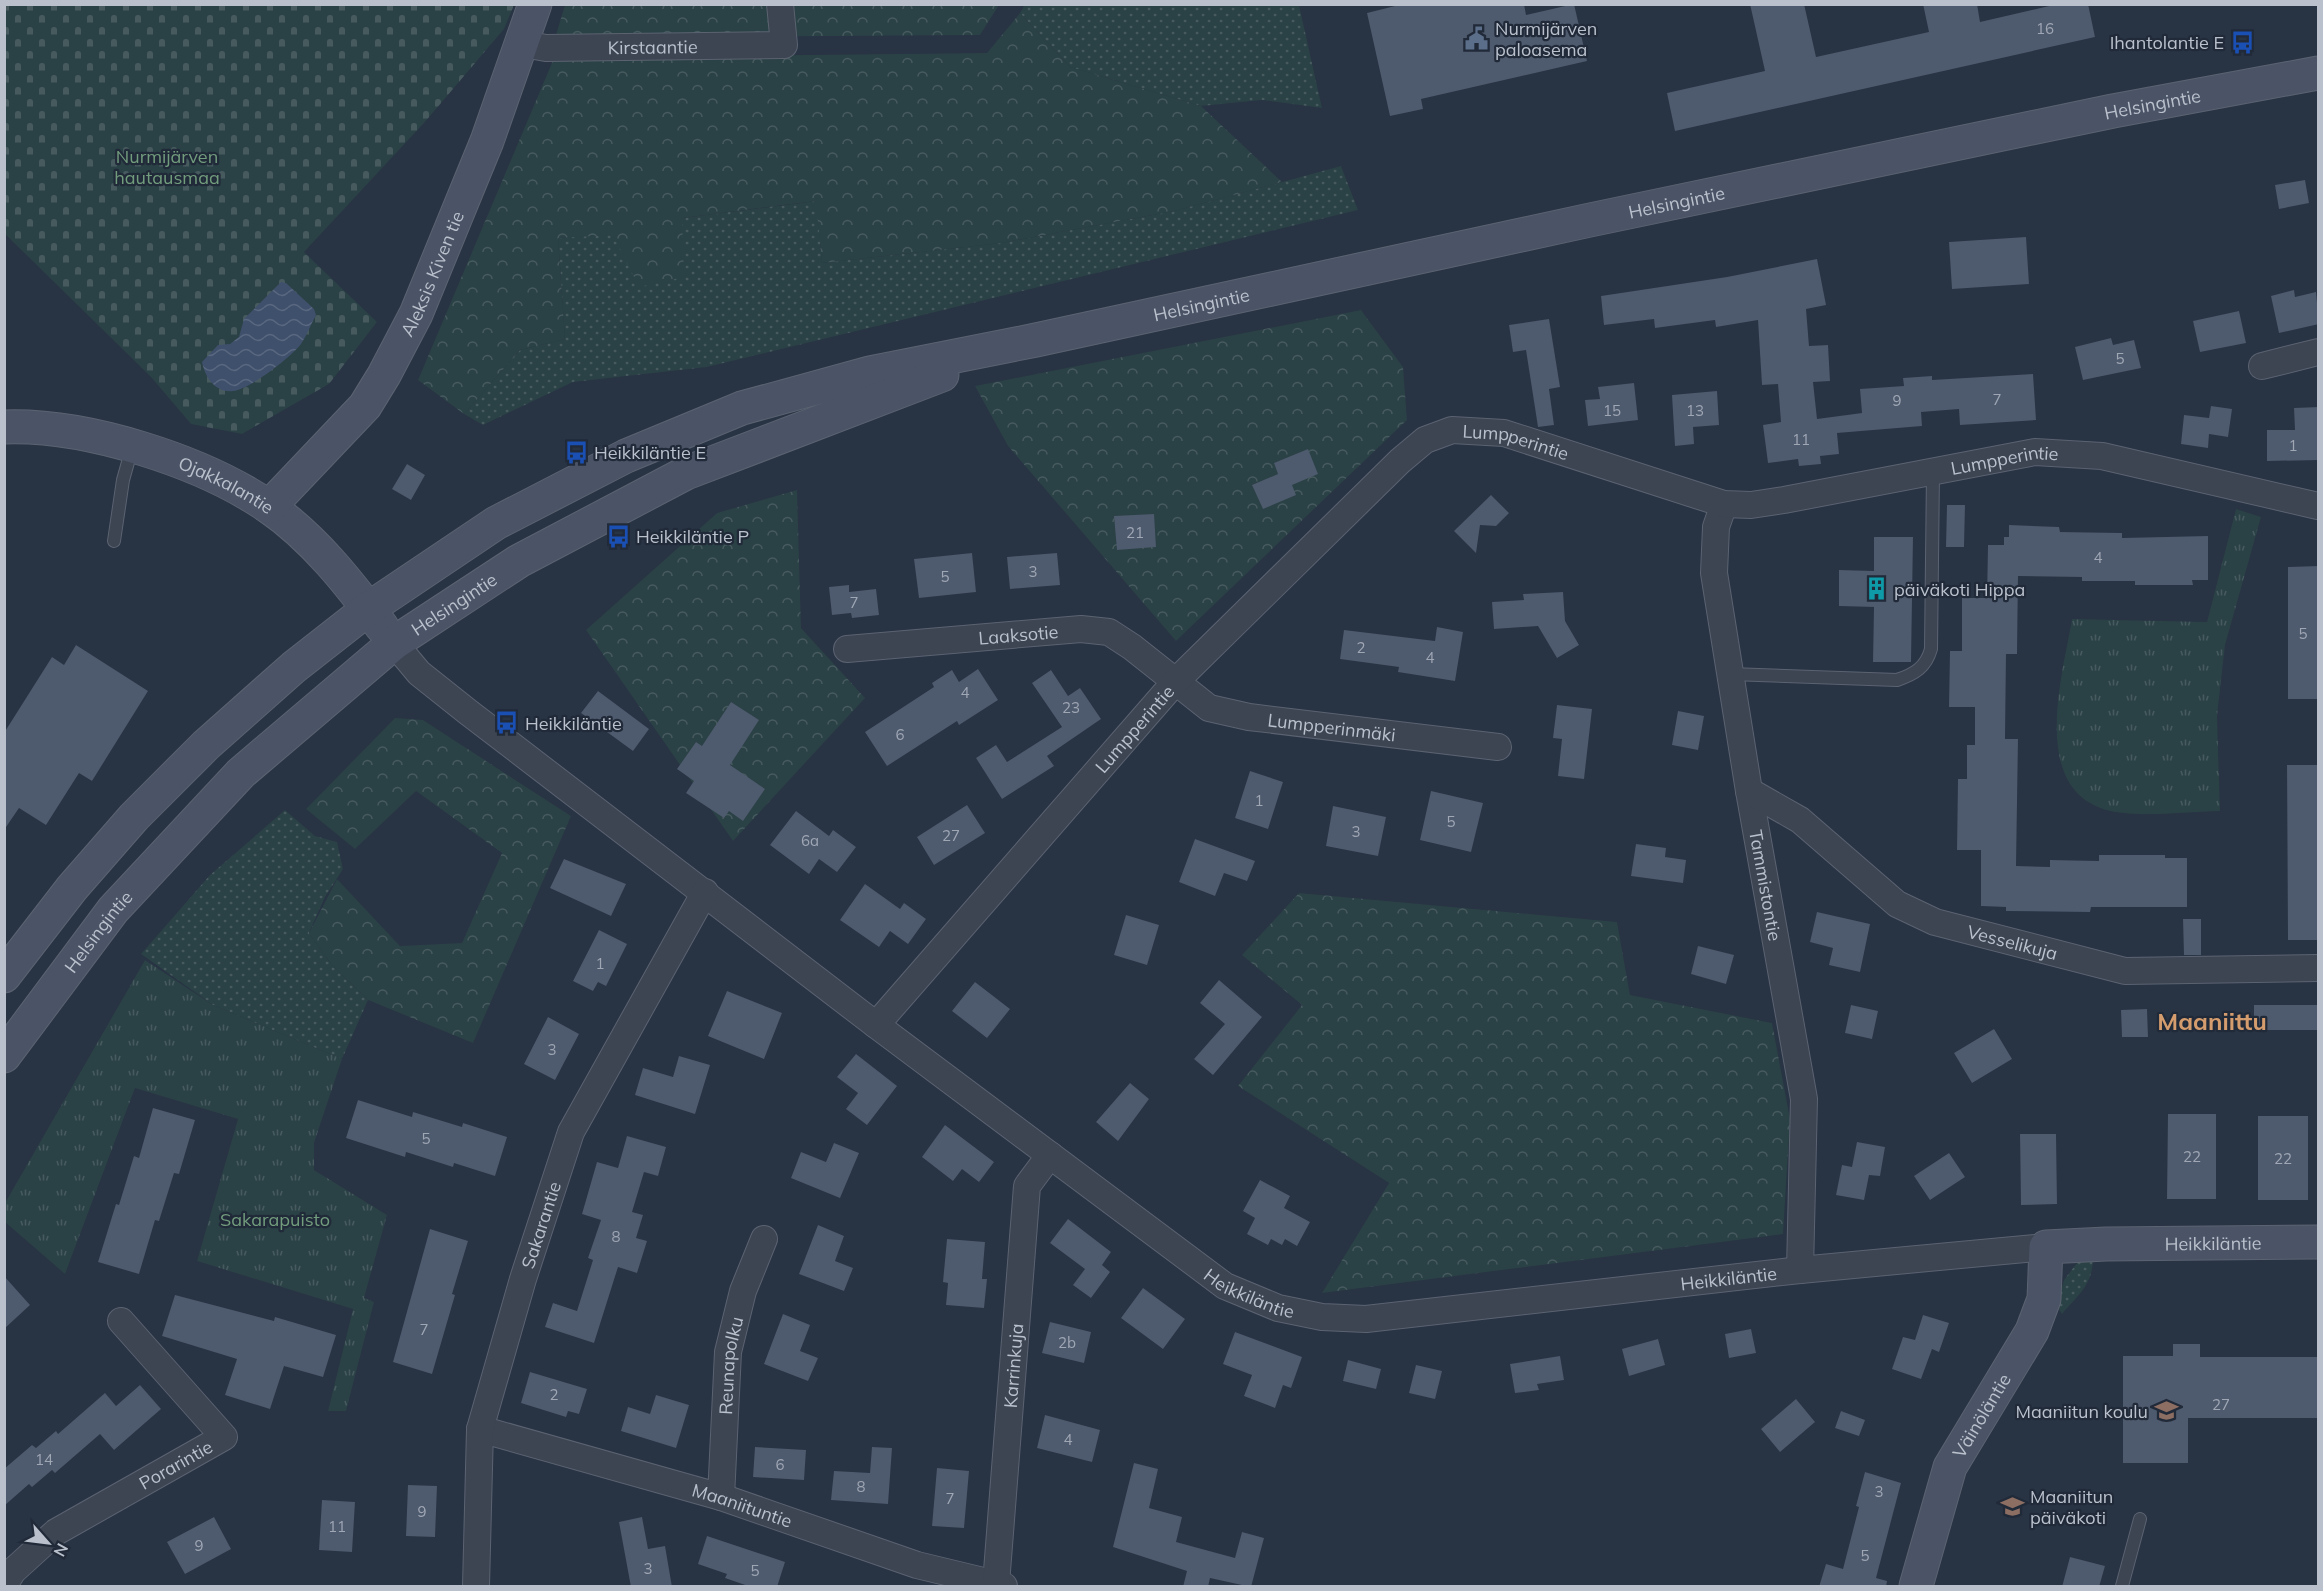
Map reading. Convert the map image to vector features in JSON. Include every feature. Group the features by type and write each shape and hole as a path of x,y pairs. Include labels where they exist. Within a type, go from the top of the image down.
{"main road":[{"name":"Aleksis Kiven tie","path":"269,507 365,406 384,375 416,314 487,141 523,44 535,4"},
{"name":"Helsingintie","path":"4,976 72,888 142,809 206,745 294,667 368,609 496,523 626,456 742,408 870,373 1036,340 1625,212 2113,111 2319,73"},
{"name":"Helsingintie","path":"4,1056 113,910 241,773 394,643 519,561 686,473 1036,340"},
{"name":"Ojakkalantie","path":"4,428 81,433 132,447 203,471 269,507 318,548 394,643"},
{"name":"Heikkiläntie","path":"2046,1247 2106,1244 2319,1242"},
{"name":"Väinöläntie","path":"1916,1587 1950,1467 2032,1331 2042,1306 2046,1247"}],"street":[{"name":"Kirstaantie","path":"523,44 546,48 784,45 780,4"},
{"path":"2262,366 2319,352"},
{"name":"Lumpperintie","path":"876,1025 1175,682 1400,461 1425,440 1452,430 1504,433 1724,504 1751,505 1784,500 2036,452 2102,456 2319,506"},
{"name":"Tammistontie","path":"1724,504 1716,527 1714,573 1749,791 1804,1099 1800,1270"},
{"name":"Laaksotie","path":"847,649 1081,630 1109,632 1132,646 1175,682"},
{"name":"Heikkiläntie","path":"394,643 419,673 468,712 876,1025 1225,1286 1278,1308 1322,1317 1366,1319 1800,1270 2046,1247"},
{"name":"Lumpperinmäki","path":"1175,682 1209,708 1249,717 1498,747"},
{"name":"Vesselikuja","path":"1749,791 1800,820 1897,904 1935,922 2125,972 2319,968"},
{"name":"Sakarantie","path":"476,1587 480,1429 523,1279 572,1132 705,892"},
{"name":"Karrinkuja","path":"1000,1585 1026,1186 1050,1155"},
{"name":"Reunapolku","path":"720,1497 728,1352 743,1291 764,1239"},
{"name":"Porarintie","path":"4,1585 13,1570 56,1532 224,1437 121,1321"},
{"name":"Maaniituntie","path":"480,1429 720,1497 915,1576 1000,1585"}],"lane":[{"path":"114,541 123,480 132,447"},
{"path":"1730,674 1898,680 1915,674 1928,659 1931,648 1933,472"},
{"path":"2122,1587 2140,1519"}],"green space":[{"path":"1025,4 1299,5 1322,108 1262,100 1201,106 1070,67 1020,13"},
{"name":"Nurmijärven hautausmaa","path":"4,5 514,5 504,29 424,123 304,252 377,322 329,384 242,434 191,424 151,377 5,234"},
{"path":"565,5 999,5 980,35 555,38"},
{"path":"1020,13 1070,67 1201,106 1282,182 1174,211 1001,243 822,263 816,201 682,218 684,277 639,287 613,235 558,238 565,339 520,350 464,414 418,380 554,58 987,53"},
{"path":"1341,166 1358,210 707,367 573,382 483,425 464,414 520,350 565,339 558,238 613,234 682,218 817,201 822,263 1001,243 1174,211"},
{"path":"1361,310 1403,367 1407,420 1176,641 1008,446 975,386"},
{"path":"797,490 801,628 865,698 733,841 586,630 717,513"},
{"path":"2236,509 2261,517 2225,645 2217,716 2220,811 2128,813 2115,812 2087,802 2070,783 2060,759 2057,732 2058,702 2072,619 2207,622"},
{"path":"395,718 423,720 571,816 473,1043 368,1000 331,964 309,933 337,879 400,946 462,943 502,853 416,791 355,849 306,809"},
{"path":"285,810 315,836 337,842 343,869 325,897 309,933 331,964 368,1000 342,1059 213,1005 141,954 210,875"},
{"path":"1299,893 1617,922 1630,995 1772,1023 1790,1119 1783,1234 1322,1293 1389,1183 1238,1086 1302,1005 1242,955"},
{"name":"Sakarapuisto","path":"145,960 213,1005 342,1059 314,1143 314,1170 387,1215 364,1298 374,1302 346,1411 328,1411 353,1309 197,1261 238,1119 135,1088 65,1274 5,1222 5,1203"},
{"path":"2093,1257 2088,1282 2062,1314 2056,1305 2064,1280 2080,1259"}],"water":[{"path":"281,282 286,283 314,309 316,315 303,341 279,364 249,385 233,391 216,387 208,378 202,362 218,345 230,344 239,337 244,319"}],"building":[{"name":"Nurmijärven paloasema","path":"1403,4 1524,4 1526,15 1574,4 1587,61 1421,99 1423,109 1390,116 1367,13"},
{"path":"1750,4 1804,4 1816,57 1929,32 1923,4 1977,4 1980,22 2058,4 2088,4 2095,37 1675,131 1667,93 1765,71"},
{"path":"2305,180 2309,203 2279,209 2275,185"},
{"path":"2026,237 2029,284 1952,289 1949,242"},
{"path":"1817,259 1826,305 1806,309 1809,346 1828,345 1830,381 1813,382 1817,419 1862,413 1860,389 1904,386 1903,378 1932,376 1932,380 2033,374 2036,420 1960,425 1959,409 1921,412 1922,426 1837,433 1839,454 1820,456 1821,464 1799,466 1798,459 1768,463 1763,425 1781,422 1778,384 1762,385 1758,320 1716,327 1715,320 1655,328 1654,319 1604,325 1601,296 1727,277"},
{"path":"2294,290 2295,297 2316,292 2319,324 2279,333 2271,296"},
{"path":"2239,311 2246,343 2200,352 2193,321"},
{"path":"1549,319 1560,387 1549,389 1554,425 1538,427 1526,350 1513,352 1509,325"},
{"path":"2111,338 2113,345 2134,340 2141,368 2083,380 2075,347"},
{"path":"1634,383 1638,420 1588,426 1585,400 1600,399 1598,387"},
{"path":"1717,391 1719,425 1693,427 1694,444 1675,446 1672,395"},
{"path":"2211,406 2232,409 2228,437 2209,434 2208,448 2181,444 2184,415 2209,418"},
{"path":"2319,407 2319,460 2267,461 2267,430 2295,430 2294,408"},
{"path":"1308,449 1318,474 1292,485 1296,495 1263,509 1252,485 1278,474 1274,463"},
{"path":"407,464 425,475 411,500 392,489"},
{"path":"1491,495 1509,513 1496,526 1480,525 1476,553 1454,531"},
{"path":"1947,505 1965,505 1964,547 1946,547"},
{"path":"1154,514 1156,547 1117,550 1114,516"},
{"path":"2009,525 2059,527 2060,532 2122,533 2122,538 2208,536 2208,580 2192,580 2193,585 2135,585 2135,581 2082,581 2082,577 2018,576 2017,654 2006,654 2005,739 2018,739 2016,866 2050,867 2050,860 2099,861 2099,855 2165,855 2165,858 2187,858 2187,907 2091,907 2090,912 2006,911 2006,907 1981,906 1981,850 1957,850 1958,779 1967,779 1967,745 1975,745 1975,707 1949,707 1950,651 1962,651 1962,598 1987,598 1988,545 2004,545 2004,537 2009,537"},
{"name":"päiväkoti Hippa","path":"1874,537 1913,537 1911,662 1873,662 1874,607 1839,606 1839,570 1874,571"},
{"path":"972,553 976,592 919,598 914,559"},
{"path":"1057,553 1060,585 1010,589 1007,557"},
{"path":"2319,566 2319,699 2288,699 2288,567"},
{"path":"849,585 849,592 876,589 879,615 852,618 851,613 832,615 829,587"},
{"path":"1563,592 1565,621 1579,645 1557,658 1538,626 1494,629 1492,602 1524,600 1523,594"},
{"path":"1437,627 1463,632 1455,681 1398,672 1399,667 1340,659 1344,630 1435,641"},
{"path":"76,645 148,691 92,781 79,773 46,825 19,808 4,830 4,733 52,657 64,665"},
{"path":"978,669 998,700 959,725 957,721 887,766 865,732 934,687 932,683 952,670 959,682"},
{"path":"1051,670 1068,696 1080,688 1101,719 1047,756 1054,766 1002,799 976,758 996,745 1007,762 1062,727 1032,683"},
{"path":"598,691 649,729 633,751 581,713"},
{"path":"731,702 759,720 730,765 765,789 743,821 729,811 724,818 686,793 694,781 677,769 696,742 702,746"},
{"path":"1557,705 1592,709 1584,779 1558,776 1562,739 1553,738"},
{"path":"1678,711 1704,716 1698,750 1672,745"},
{"path":"2287,765 2319,765 2319,940 2288,940"},
{"path":"1250,771 1283,782 1268,829 1235,818"},
{"path":"1431,791 1483,803 1471,852 1420,840"},
{"path":"967,805 985,833 934,865 917,837"},
{"path":"1333,806 1386,817 1378,856 1326,846"},
{"path":"796,811 829,836 833,830 856,847 837,872 819,859 809,874 770,845"},
{"path":"1195,839 1255,861 1247,881 1224,873 1215,896 1179,882"},
{"path":"1636,844 1666,848 1665,857 1686,860 1683,883 1631,876"},
{"path":"564,859 626,884 611,916 550,888"},
{"path":"865,884 900,909 904,903 926,919 908,944 890,931 879,947 840,920"},
{"path":"1817,912 1870,924 1860,972 1829,965 1833,948 1810,942"},
{"path":"1126,915 1159,925 1147,965 1114,955"},
{"path":"2183,919 2201,919 2201,955 2184,955"},
{"path":"599,930 627,944 606,986 598,982 593,991 573,981"},
{"path":"1698,946 1734,955 1726,984 1691,974"},
{"path":"1219,980 1262,1017 1213,1075 1194,1059 1225,1024 1200,1003"},
{"path":"975,982 1010,1009 987,1038 952,1011"},
{"path":"727,991 782,1013 764,1059 708,1036"},
{"path":"1851,1005 1878,1011 1872,1039 1845,1033"},
{"path":"2254,1005 2319,1005 2319,1030 2254,1030"},
{"path":"2147,1009 2148,1037 2122,1037 2121,1010"},
{"path":"548,1017 579,1034 555,1080 524,1064"},
{"path":"1994,1029 2012,1059 1972,1083 1954,1053"},
{"path":"856,1054 897,1086 867,1125 846,1109 858,1093 837,1077"},
{"path":"679,1056 710,1065 695,1114 635,1095 643,1068 673,1077"},
{"path":"1130,1083 1149,1099 1118,1141 1096,1122"},
{"path":"358,1100 412,1117 413,1112 462,1127 463,1123 507,1137 495,1176 454,1163 453,1167 406,1152 405,1157 346,1138"},
{"path":"153,1108 195,1120 179,1174 174,1173 159,1221 155,1220 139,1274 98,1262 134,1156 139,1158"},
{"path":"2168,1114 2216,1114 2216,1199 2167,1199"},
{"path":"2258,1116 2308,1116 2308,1200 2258,1200"},
{"path":"945,1125 994,1162 979,1182 962,1169 953,1181 922,1157"},
{"path":"2020,1134 2056,1134 2057,1204 2021,1205"},
{"path":"627,1136 666,1147 658,1176 644,1172 632,1212 643,1215 636,1238 647,1241 637,1273 618,1267 594,1343 545,1327 553,1303 577,1311 593,1260 588,1258 601,1220 582,1214 597,1162 618,1168"},
{"path":"1857,1142 1885,1147 1880,1176 1869,1175 1864,1200 1836,1195 1842,1165 1852,1167"},
{"path":"834,1143 859,1153 840,1198 791,1178 801,1152 826,1162"},
{"path":"1949,1153 1965,1177 1930,1200 1914,1176"},
{"path":"1260,1180 1290,1196 1284,1208 1310,1222 1297,1246 1285,1239 1282,1245 1271,1239 1268,1245 1247,1234 1255,1218 1243,1211"},
{"path":"1068,1219 1111,1252 1102,1265 1110,1272 1091,1298 1073,1285 1085,1269 1050,1243"},
{"path":"818,1225 844,1236 835,1261 853,1268 844,1291 799,1274"},
{"path":"430,1229 468,1241 432,1374 393,1362"},
{"path":"947,1239 985,1242 982,1279 987,1279 984,1308 946,1305 948,1283 943,1282"},
{"path":"4,1276 30,1305 4,1329"},
{"path":"1143,1288 1185,1319 1163,1349 1121,1318"},
{"path":"175,1295 274,1321 275,1317 336,1335 323,1377 284,1366 270,1409 225,1395 237,1359 162,1336"},
{"path":"783,1314 810,1325 800,1351 818,1358 808,1381 764,1364"},
{"path":"1923,1315 1949,1323 1939,1352 1932,1349 1921,1379 1892,1369 1903,1337 1915,1340"},
{"path":"1050,1322 1091,1332 1084,1363 1042,1353"},
{"path":"1751,1329 1756,1353 1729,1358 1725,1334"},
{"path":"1235,1332 1302,1357 1291,1388 1283,1385 1275,1408 1244,1396 1252,1375 1223,1364"},
{"path":"1658,1339 1665,1365 1629,1376 1622,1349"},
{"path":"2173,1344 2200,1344 2200,1357 2319,1357 2319,1418 2188,1418 2188,1463 2123,1463 2123,1356 2173,1356"},
{"path":"1560,1356 1564,1380 1537,1384 1539,1390 1515,1393 1510,1364"},
{"path":"1348,1360 1381,1369 1376,1389 1343,1381"},
{"path":"1416,1365 1442,1371 1435,1399 1409,1393"},
{"path":"530,1372 587,1389 579,1414 568,1411 566,1417 521,1403"},
{"path":"140,1385 161,1409 114,1450 100,1434 55,1473 52,1470 32,1487 29,1484 4,1506 4,1469 32,1445 36,1448 56,1431 58,1434 105,1393 116,1406"},
{"path":"656,1395 689,1405 676,1448 621,1431 628,1407 650,1414"},
{"path":"1796,1399 1815,1422 1780,1452 1761,1429"},
{"path":"1841,1411 1865,1420 1859,1436 1835,1428"},
{"path":"1045,1415 1100,1430 1092,1462 1037,1448"},
{"path":"755,1447 806,1450 804,1480 753,1477"},
{"path":"872,1447 892,1448 888,1504 831,1500 834,1471 870,1473"},
{"path":"1134,1463 1158,1469 1149,1508 1182,1517 1176,1542 1235,1558 1242,1532 1264,1538 1251,1587 1210,1578 1208,1587 1183,1587 1187,1571 1113,1547"},
{"path":"937,1468 969,1471 964,1528 932,1526"},
{"path":"1865,1472 1901,1483 1876,1578 1887,1581 1886,1587 1819,1587 1826,1564 1843,1569 1859,1507 1856,1506"},
{"path":"408,1485 437,1486 435,1537 406,1536"},
{"path":"322,1500 355,1502 352,1552 319,1550"},
{"path":"214,1517 231,1549 185,1574 167,1542"},
{"path":"642,1517 648,1549 665,1546 672,1587 631,1587 619,1522"},
{"path":"707,1536 785,1562 777,1587 751,1587 725,1578 727,1574 698,1564"},
{"path":"2070,1557 2105,1566 2099,1587 2062,1587"}],"place":[{"name":"Nurmijärven paloasema","path":"1477,38"},
{"name":"Ihantolantie E","path":"2242,42"},
{"name":"Heikkiläntie E","path":"576,452"},
{"name":"Heikkiläntie P","path":"618,536"},
{"name":"päiväkoti Hippa","path":"1876,589"},
{"name":"Heikkiläntie","path":"507,723"},
{"name":"Maaniitun koulu","path":"2166,1411"},
{"name":"Maaniitun päiväkoti","path":"2012,1506"}],"district":[{"name":"Maaniittu","path":"2212,1021"}]}
